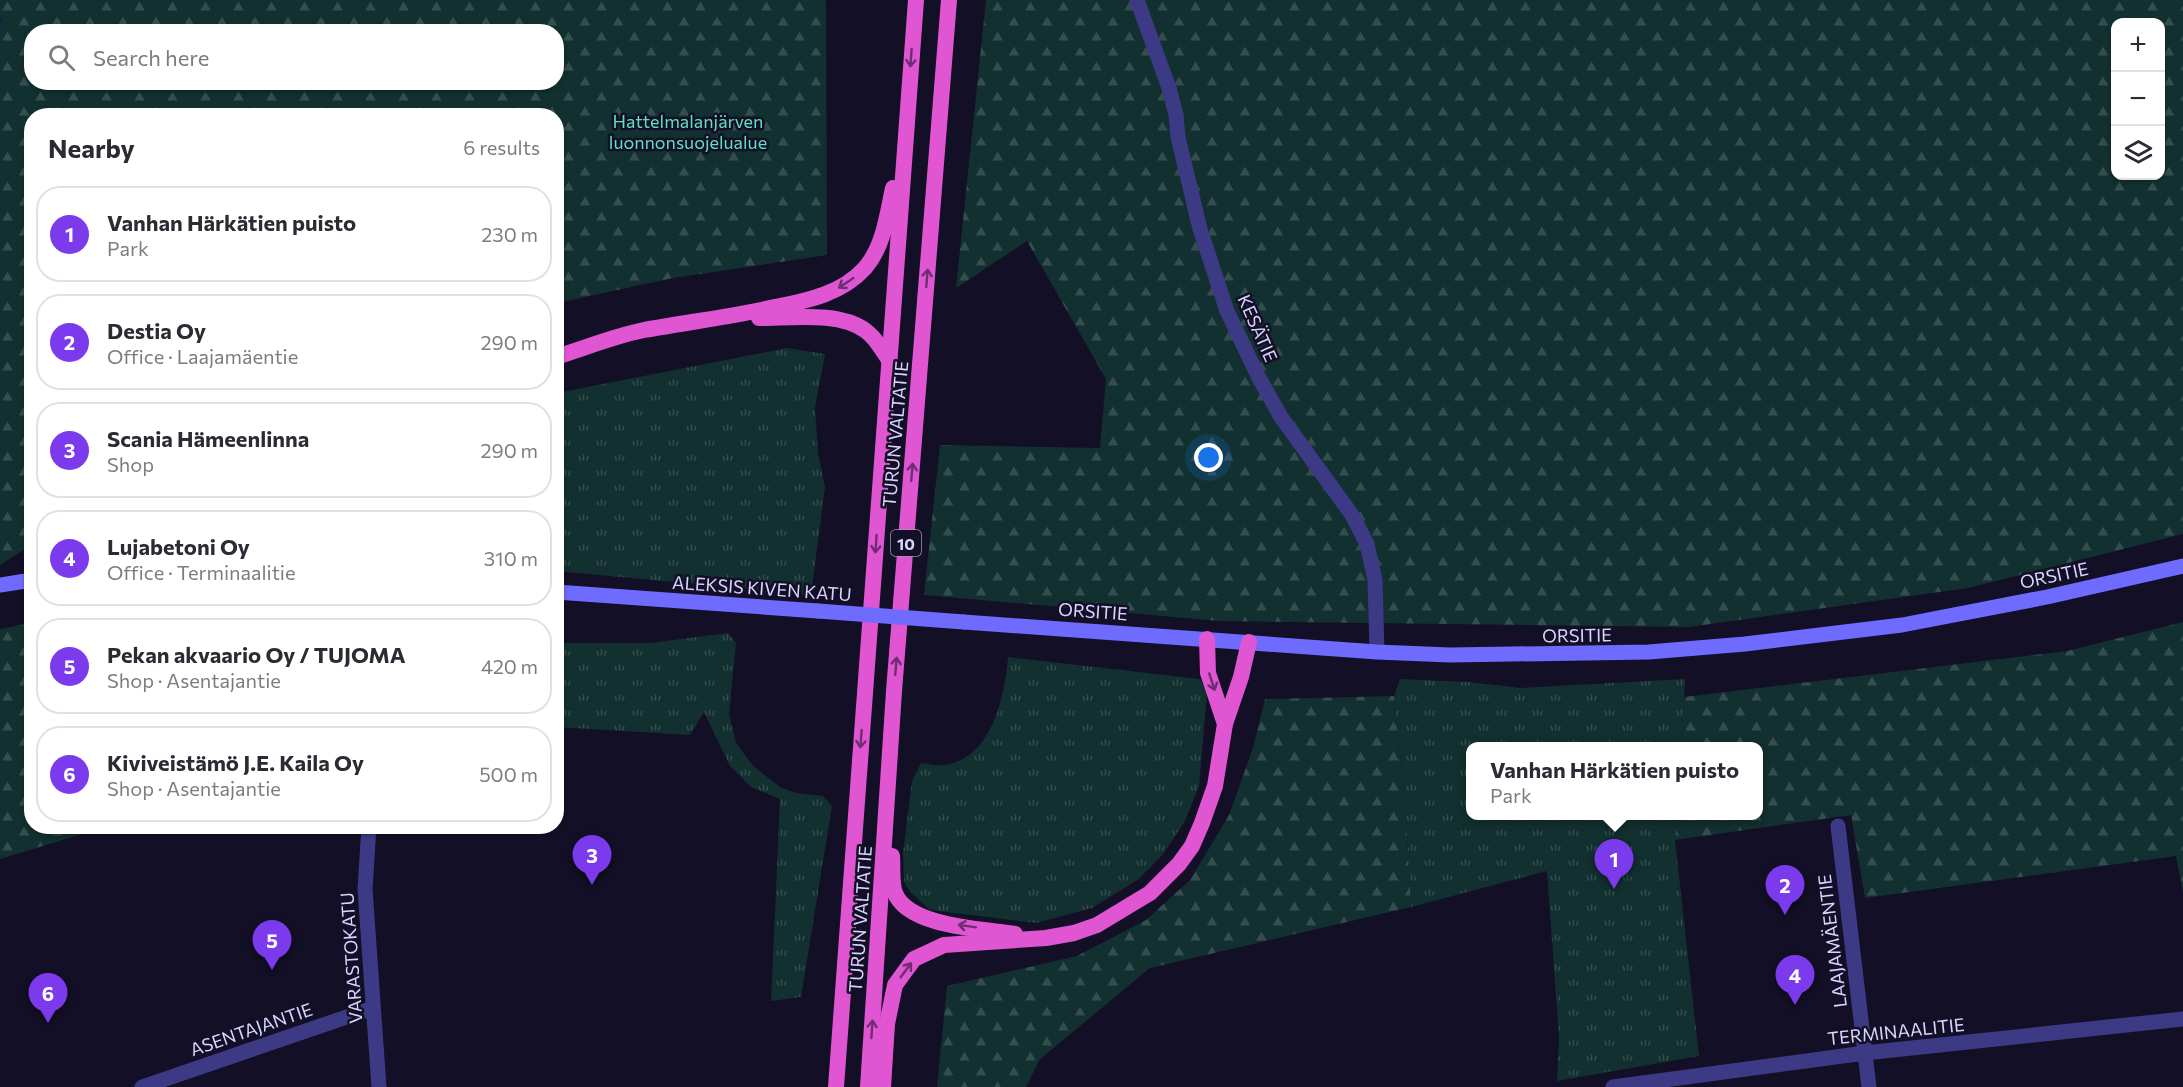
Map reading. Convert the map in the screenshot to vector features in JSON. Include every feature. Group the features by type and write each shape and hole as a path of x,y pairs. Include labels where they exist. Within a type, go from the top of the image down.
{"highway":[{"name":"TURUN VALTATIE","path":"836,1087 916,0"},
{"name":"TURUN VALTATIE","path":"868,1087 894,691 949,0"},
{"path":"564,354 641,330 722,318 806,301 833,291 852,280 865,268 882,238 905,134"},
{"path":"722,318 838,318 865,330 889,360"},
{"path":"1207,639 1208,673 1225,724"},
{"path":"883,1087 887,1024 895,985 914,959 944,945 1046,938 1081,930 1120,912 1150,893 1179,864 1192,846 1212,795 1225,724 1241,677 1249,642"},
{"path":"894,691 895,809 892,852 895,892 901,903 921,917 1046,938"}],"main road":[{"name":"ORSITIE","path":"964,622 1377,652 1555,655 1648,652 1745,644 1902,625 2047,597 2183,566"},
{"path":"0,585 24,580"},
{"name":"ALEKSIS KIVEN KATU","path":"564,593 964,622"}],"street":[{"name":"KESÄTIE","path":"1137,0 1169,88 1176,115 1178,137 1200,228 1227,311 1259,378 1281,417 1352,514 1367,544 1375,580 1377,652"},
{"name":"LAAJAMÄENTIE","path":"1838,826 1869,1087"},
{"name":"VARASTOKATU","path":"368,834 365,889 379,1087"},
{"name":"ASENTAJANTIE","path":"142,1087 373,1008"},
{"name":"TERMINAALITIE","path":"1613,1087 1865,1053 2183,1019"}],"green space":[{"name":"Hattelmalanjärven luonnonsuojelualue","path":"0,0 826,0 827,255 673,278 564,301 564,108 24,108 24,550 0,565"},
{"path":"986,0 2183,0 2183,534 1968,588 1689,627 1219,621 924,595 940,445 1100,448 1106,379 1027,241 956,288"},
{"path":"787,348 825,354 815,408 818,453 825,487 811,595 564,572 564,392"},
{"path":"2183,622 2183,892 2176,856 1865,898 1851,815 1675,840 1677,820 1763,820 1763,742 1681,742 1684,697 2067,651"},
{"path":"24,624 24,834 82,834 0,859 0,629"},
{"path":"728,633 736,643 729,714 736,743 753,766 780,787 796,793 823,796 832,806 801,997 771,1001 780,799 751,787 730,766 704,712 690,735 564,727 564,643 650,643"},
{"path":"1008,657 1200,679 1207,693 1199,786 1185,821 1164,853 1139,879 1092,908 1036,923 930,910 911,893 904,882 903,853 912,781 921,763 949,764 967,756 988,734 1000,703"},
{"path":"1400,679 1468,682 1521,688 1685,679 1681,742 1466,742 1466,820 1677,820 1675,840 1699,1056 1557,1081 1559,1038 1547,871 1411,907 1406,816 1394,696"},
{"path":"1394,696 1406,816 1411,907 1150,968 1040,1059 1026,1087 937,1087 947,986 1077,956 1146,920 1190,880 1229,815 1253,748 1265,699"}],"place":[{"name":"Scania Hämeenlinna","path":"592,885"},
{"name":"Vanhan Härkätien puisto","path":"1614,889"},
{"name":"Destia Oy","path":"1785,915"},
{"name":"Pekan akvaario Oy / TUJOMA","path":"272,970"},
{"name":"Lujabetoni Oy","path":"1795,1005"},
{"name":"Kiviveistämö J.E. Kaila Oy","path":"48,1023"}]}
